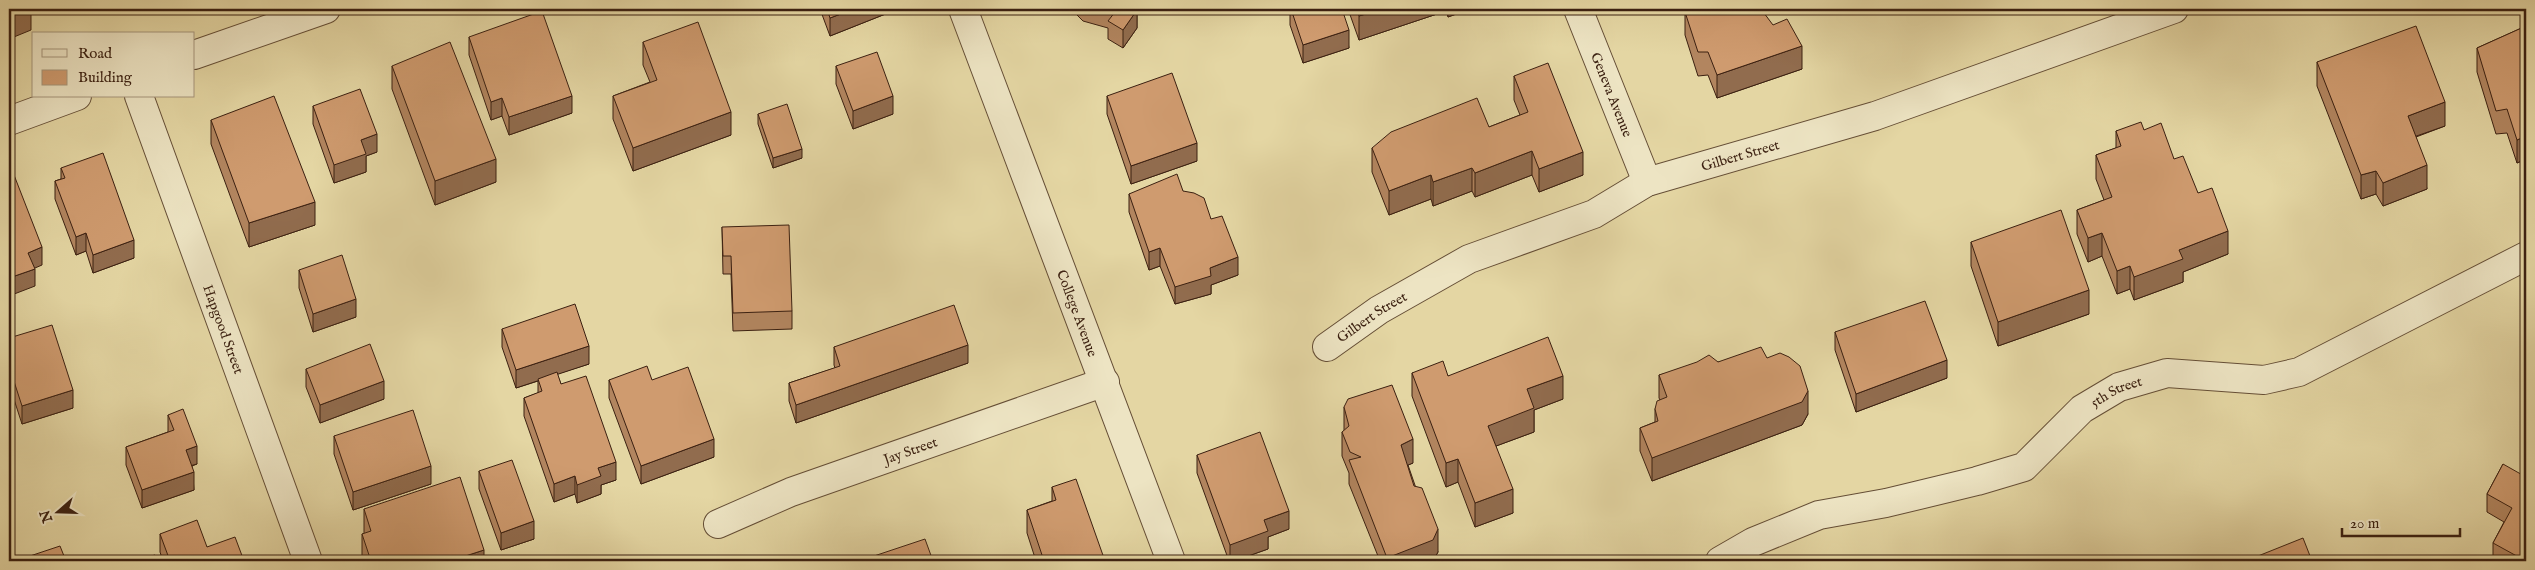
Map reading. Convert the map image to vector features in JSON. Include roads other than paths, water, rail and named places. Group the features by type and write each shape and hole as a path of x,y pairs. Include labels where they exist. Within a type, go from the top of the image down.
{"street":[{"path":"195,55 293,14 326,9"},
{"name":"College Avenue","path":"963,9 1171,561"},
{"name":"Geneva Avenue","path":"1578,9 1647,182"},
{"name":"Gilbert Street","path":"1327,347 1380,310 1469,259 1594,214 1647,182 1875,116 2174,9"},
{"path":"9,121 72,98"},
{"name":"Hapgood Street","path":"140,98 308,561"},
{"name":"5th Street","path":"1720,561 1753,542 1819,515 1913,496 1977,481 2024,467 2082,409 2119,387 2167,373 2264,380 2298,372 2526,256"},
{"name":"Jay Street","path":"718,524 791,492 1105,382"}]}
